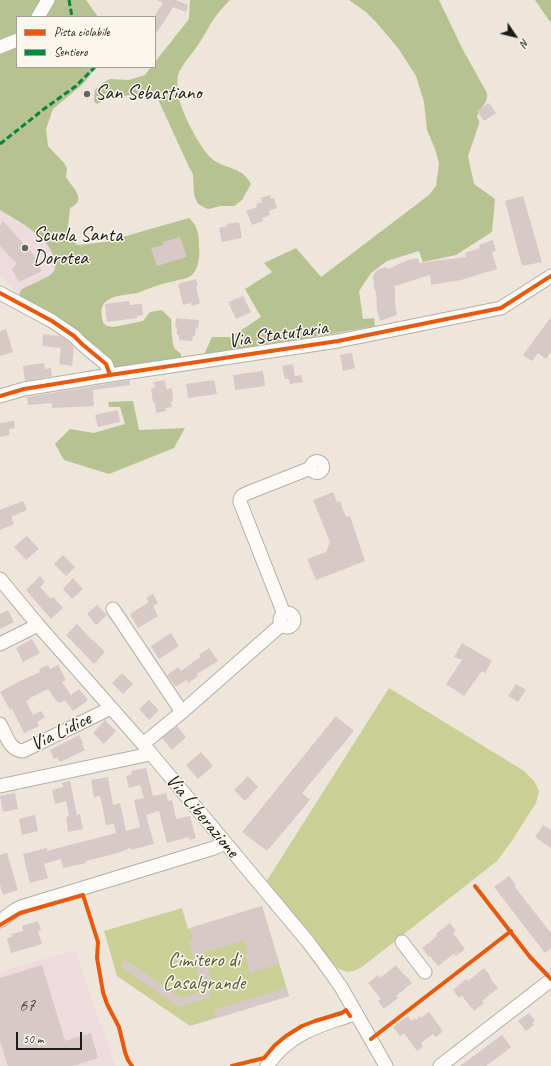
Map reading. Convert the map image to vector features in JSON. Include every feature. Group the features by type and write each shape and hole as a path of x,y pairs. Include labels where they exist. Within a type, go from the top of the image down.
{"street":[{"path":"39,16 48,0"},
{"path":"0,47 16,40"},
{"name":"Via Statutaria","path":"0,396 24,389 110,374 338,341 500,308 551,276"},
{"path":"0,293 74,336 106,364 110,374"},
{"path":"0,786 146,749 182,712 266,639 283,619 240,499 242,496 250,492 311,468"},
{"name":"Via Liberazione","path":"0,579 310,943 356,1013 386,1066"},
{"path":"113,609 182,712"},
{"path":"0,644 38,625"},
{"name":"Via Lidice","path":"0,724 11,746 18,750 24,751 111,708"},
{"path":"0,921 14,910 21,907 214,848 225,843"},
{"path":"402,942 425,972"},
{"path":"440,1066 551,980"},
{"path":"267,1066 280,1050 304,1032 356,1013"}],"shaded area":[{"name":"Scuola Santa Dorotea","path":"0,210 32,230 47,244 52,252 55,262 54,271 49,276 20,290 19,294 0,276"},
{"path":"75,950 115,1066 0,1066 0,972"}],"green space":[{"path":"0,0 86,0 97,16 16,16 16,68 96,68 83,84 53,109 46,129 48,146 67,168 66,177 75,189 78,197 78,201 70,208 68,228 73,242 78,245 105,242 189,218 196,227 199,253 198,265 192,275 137,293 114,297 109,299 103,305 102,309 103,323 107,326 114,327 143,321 150,312 162,310 171,319 173,343 175,349 181,354 181,359 116,370 100,349 25,300 19,294 22,289 49,276 54,271 55,264 53,253 48,245 33,231 0,210"},
{"path":"190,0 230,0 211,23 198,45 182,67 178,75 177,87 184,114 192,131 207,153 216,162 242,174 251,184 242,200 234,206 220,206 209,209 198,204 194,195 193,174 156,95 131,95 108,98 97,104 94,101 95,90 104,82 110,79 129,80 145,75 150,68 156,68 156,61 189,19"},
{"path":"349,0 439,0 462,48 487,93 487,100 477,117 479,124 468,156 474,184 495,199 492,232 456,255 423,262 419,251 387,261 371,273 359,291 363,319 374,318 375,326 203,357 212,337 231,337 261,317 245,289 272,272 264,263 296,248 321,277 429,195 436,186 439,163 427,130 424,102 416,76 398,48 376,22 366,12"},
{"path":"535,0 551,0 551,23"},
{"path":"133,401 139,430 185,428 174,448 109,474 64,460 55,444 70,429 94,433 125,424 120,407 109,407 108,402"},
{"path":"389,688 524,771 534,781 539,791 536,803 497,861 362,967 352,971 344,971 337,968 266,882"},
{"name":"Cimitero di Casalgrande","path":"262,906 289,996 190,1026 117,976 104,931 182,908 188,929"}],"building":[{"path":"157,0 176,0 188,5 186,12 173,7 156,34 155,15 163,3"},
{"name":"San Sebastiano","path":"87,88 93,95 87,100 81,93"},
{"path":"489,103 496,113 484,121 477,111"},
{"path":"270,195 271,199 274,198 277,208 269,211 270,215 262,218 263,221 252,225 246,211 257,207 256,204 262,202 260,198"},
{"path":"523,196 542,262 522,266 505,201"},
{"path":"3,221 33,254 42,271 19,282 12,269 17,264 0,246 0,226"},
{"path":"239,222 242,238 222,242 219,228 227,226 227,224"},
{"path":"180,237 187,257 157,266 151,248 164,245 163,242"},
{"path":"493,240 496,251 492,252 497,269 461,280 431,285 430,275 395,286 395,304 397,315 380,321 377,310 373,276 379,269 386,267 388,269 408,260 418,258 419,263 466,257 465,253 480,248 479,245"},
{"path":"196,279 200,303 192,306 191,303 183,305 178,284"},
{"path":"243,296 251,312 236,319 228,302"},
{"path":"129,301 130,305 142,304 143,315 137,316 137,318 107,322 105,304"},
{"path":"551,317 551,352 546,359 538,353 532,361 523,355"},
{"path":"176,318 199,320 198,329 196,328 195,336 193,336 192,341 179,340 179,335 177,335 177,327 175,327"},
{"path":"6,329 13,352 0,356 0,331"},
{"path":"43,334 60,336 69,342 74,348 72,366 59,364 61,348 42,346"},
{"path":"352,353 355,368 343,371 340,355"},
{"path":"44,363 45,369 51,368 52,376 25,381 23,366"},
{"path":"293,364 295,376 301,375 303,382 290,384 289,379 285,379 282,366"},
{"path":"263,371 265,386 235,390 233,375"},
{"path":"130,380 130,385 93,390 94,406 52,408 52,403 28,405 27,397"},
{"path":"165,380 166,389 172,388 172,407 165,408 166,411 156,413 151,388 155,388 154,382"},
{"path":"214,380 217,394 188,398 186,384"},
{"path":"118,410 120,422 98,427 95,415"},
{"path":"14,421 15,428 9,429 10,435 0,437 0,423"},
{"path":"333,492 337,502 340,501 346,517 350,516 365,561 316,580 307,559 326,552 330,542 313,500"},
{"path":"23,501 27,510 11,517 14,524 0,530 0,510"},
{"path":"27,536 39,549 26,560 14,547"},
{"path":"63,555 75,567 66,576 54,564"},
{"path":"40,576 45,582 40,587 51,599 53,597 63,608 51,619 26,590"},
{"path":"73,578 83,589 72,599 63,589"},
{"path":"153,594 158,603 153,606 158,616 138,628 130,614 149,602 146,598"},
{"path":"97,605 107,615 96,625 87,614"},
{"path":"8,610 14,622 0,629 0,614"},
{"path":"77,624 105,652 94,664 66,635"},
{"path":"171,633 179,646 159,659 151,646"},
{"path":"32,639 40,653 23,662 16,648"},
{"path":"462,643 492,661 485,673 482,671 464,696 446,684 462,660 454,657"},
{"path":"209,648 218,661 197,674 198,676 188,683 186,680 176,687 167,675 178,667 181,671 200,657 199,655"},
{"path":"48,665 50,669 58,665 66,680 62,682 71,695 79,689 88,700 73,711 65,700 58,703 48,689 30,698 26,701 33,715 41,711 45,717 37,722 39,726 24,733 12,709 10,710 0,692 40,672 39,669"},
{"path":"122,673 133,684 123,694 112,683"},
{"path":"516,684 526,690 518,702 508,696"},
{"path":"149,700 159,710 149,720 139,709"},
{"path":"336,716 354,731 302,793 310,800 267,851 242,832"},
{"path":"105,720 116,731 104,744 93,733"},
{"path":"177,726 186,737 172,750 162,738"},
{"path":"79,735 85,750 60,762 57,757 54,759 50,750"},
{"path":"201,752 213,766 198,779 186,765"},
{"path":"146,768 153,796 166,793 168,801 172,800 176,819 190,816 196,838 189,840 189,837 167,843 159,811 146,815 154,844 131,850 130,848 118,853 86,861 86,863 63,868 61,859 44,864 48,878 30,883 23,854 47,848 47,851 116,833 114,824 106,825 100,796 94,797 91,780 108,777 113,805 120,803 126,831 140,827 134,800 144,798 140,785 129,788 126,776 132,774 131,771"},
{"path":"248,776 258,787 245,801 234,790"},
{"path":"70,781 77,815 80,814 83,829 68,832 66,817 69,816 66,801 55,804 52,790 63,787 62,783"},
{"path":"15,793 18,809 3,812 0,796"},
{"path":"35,815 38,831 22,835 19,819"},
{"path":"543,825 551,830 551,848 535,837"},
{"path":"7,853 18,890 3,895 0,885 0,855"},
{"path":"509,876 516,885 514,886 551,933 551,948 545,953 494,887"},
{"path":"262,906 279,964 250,973 245,954 248,953 244,940 193,957 189,942 193,941 190,928"},
{"path":"38,921 41,930 38,931 42,944 11,953 7,938 12,937 11,934 23,931 22,926"},
{"path":"450,923 456,931 453,933 465,949 456,956 454,954 438,966 422,948"},
{"path":"125,960 181,998 209,990 211,997 179,1007 120,966"},
{"path":"42,965 65,1041 91,1033 98,1058 72,1066 8,1066 0,1041 0,978"},
{"path":"207,965 211,980 201,983 197,968"},
{"path":"396,965 412,983 396,996 398,998 384,1009 378,1001 381,999 368,983 378,975 380,978"},
{"path":"484,968 498,988 482,1001 484,1003 474,1011 462,996 459,998 453,990 466,979 468,981"},
{"path":"286,988 289,996 217,1018 214,1010"},
{"path":"429,1012 443,1031 436,1037 433,1034 421,1043 423,1047 417,1051 404,1033 400,1036 393,1027 408,1016 411,1021 415,1018 416,1020 420,1016 421,1018"},
{"path":"529,1013 535,1021 532,1023 534,1025 526,1031 518,1021"},
{"path":"502,1035 511,1047 486,1066 460,1066"}],"marked path":[{"path":"69,0 72,16"},
{"path":"0,144 76,86 94,68"}],"cycle path":[{"path":"0,396 24,389 110,375 338,341 501,308 551,276"},
{"path":"0,293 52,321 74,336 106,364 110,375"},
{"path":"475,886 530,957 551,979"},
{"path":"0,925 20,913 83,895 98,942 97,958 103,992 107,1004 119,1027 125,1052 132,1066"},
{"path":"371,1039 511,931"},
{"path":"232,1066 264,1058 275,1045 302,1026 342,1013 346,1010 350,1016"}],"place":[{"name":"San Sebastiano","path":"87,94"},
{"name":"Scuola Santa Dorotea","path":"25,248"}]}
